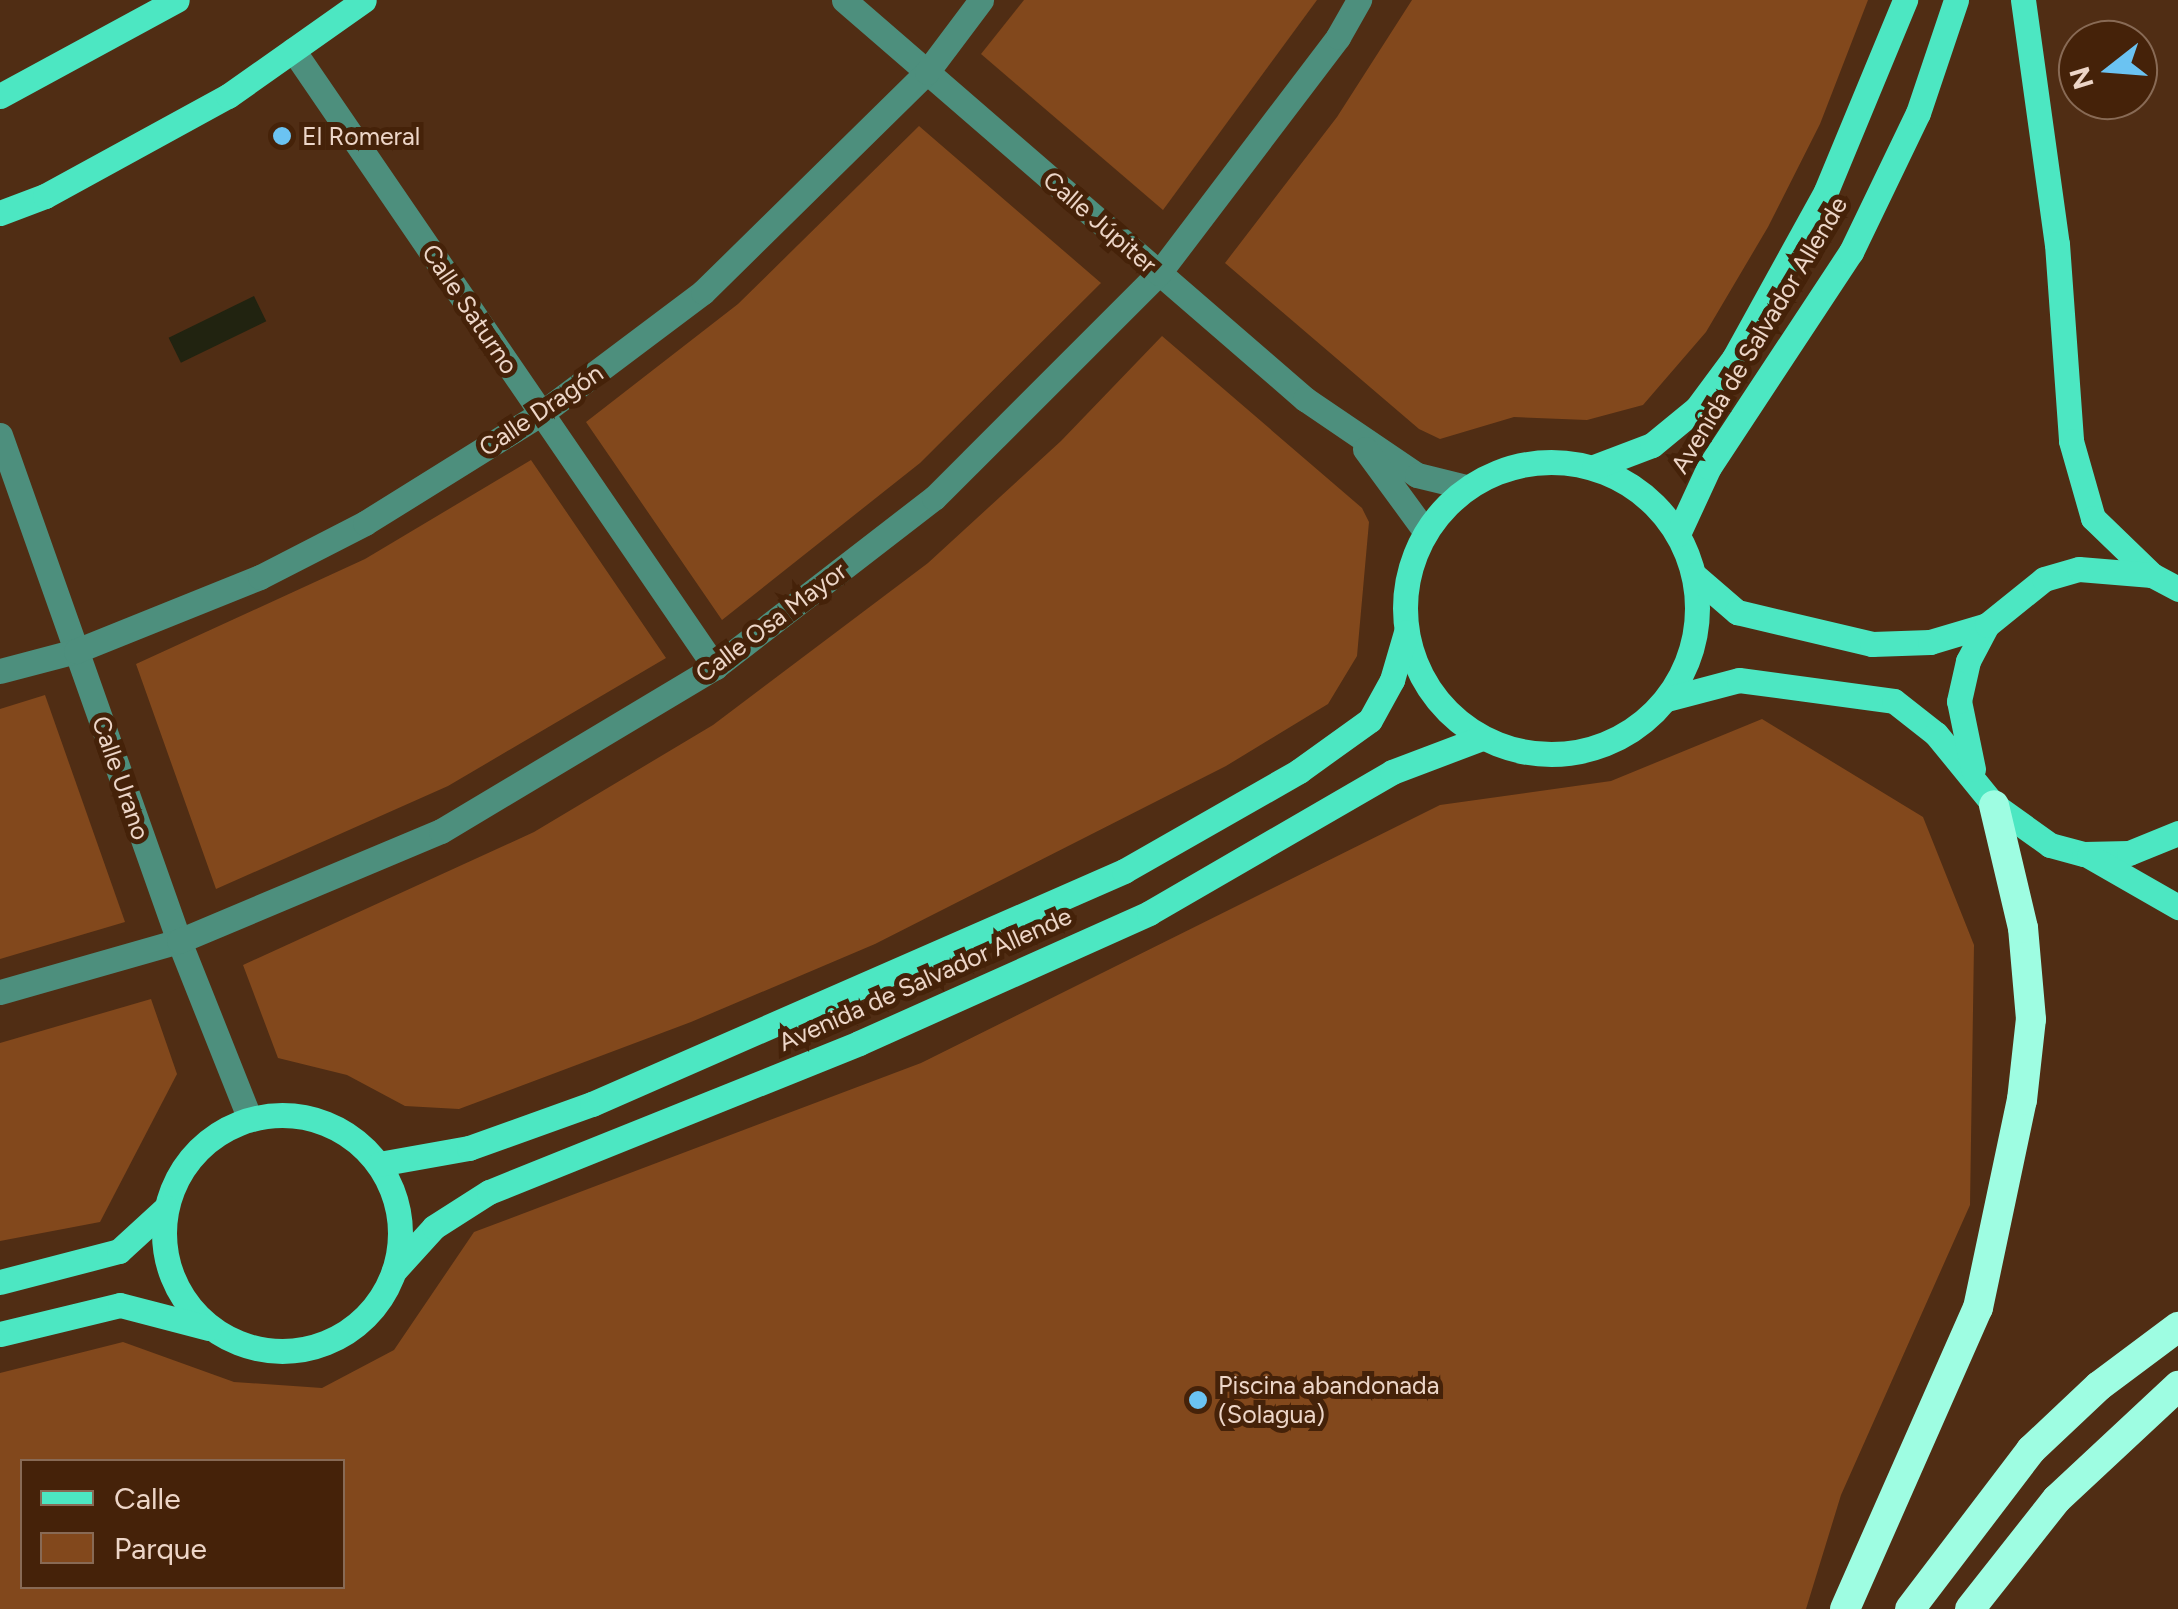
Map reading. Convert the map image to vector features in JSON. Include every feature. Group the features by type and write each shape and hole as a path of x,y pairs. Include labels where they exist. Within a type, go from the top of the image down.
{"highway":[{"path":"1845,1609 1978,1308 2022,1100 2031,1019 2024,946 1994,806"},
{"path":"1910,1609 2031,1450 2099,1386 2178,1327"},
{"path":"1970,1609 2057,1499 2178,1386"}],"main road":[{"path":"0,96 177,0"},
{"path":"0,213 45,196 228,96 364,0"},
{"name":"Avenida de Salvador Allende","path":"1594,467 1652,446 1696,408 1734,358 1826,191 1905,0"},
{"name":"Avenida de Salvador Allende","path":"1678,534 1709,467 1851,252 1918,113 1956,0"},
{"path":"2023,0 2057,244 2070,441 2092,518 2152,575 2178,589"},
{"path":"1536,462 1594,467 1656,505 1678,534 1694,575 1698,619 1688,661 1667,699 1638,727 1575,752 1520,752 1482,738 1446,711 1420,674 1406,632 1407,580 1425,531 1466,487 1506,468 1536,462"},
{"path":"1694,575 1737,612 1872,644 1930,642 1987,625 2044,579 2116,567 2152,575"},
{"path":"1987,625 1968,661 1960,701 1962,742 1977,780 1994,806 2050,846 2084,854 2128,853 2178,833"},
{"name":"Avenida de Salvador Allende","path":"379,1164 469,1148 592,1104 1124,871 1299,771 1370,720 1392,680 1406,632"},
{"path":"1667,699 1739,680 1894,702 1977,780"},
{"name":"Avenida de Salvador Allende","path":"394,1271 434,1226 489,1192 859,1043 1131,921 1392,772 1482,738"},
{"path":"2084,854 2178,906"},
{"path":"0,1282 120,1251 166,1208 196,1152 250,1119 286,1114 322,1121 354,1138 379,1164 395,1198 401,1234 394,1271 378,1304 351,1330 318,1346 282,1352 246,1346 213,1329 120,1305 0,1334"},
{"path":"166,1208 164,1242 172,1276 188,1306 213,1329"}],"street":[{"name":"Calle Júpiter","path":"844,0 1360,441 1417,475 1466,487"},
{"name":"Calle Dragón","path":"0,671 76,651 260,577 365,523 542,413 703,292 927,72 980,0"},
{"name":"Calle Osa Mayor","path":"0,992 178,942 441,832 715,668 934,498 1159,272 1338,37 1359,0"},
{"name":"Calle Saturno","path":"293,50 715,668"},
{"name":"Calle Urano","path":"0,435 178,942 250,1119"},
{"name":"Calle Júpiter","path":"1360,441 1425,531"}],"green space":[{"path":"1024,0 1317,0 1163,210 981,54"},
{"path":"1412,0 1868,0 1820,124 1768,227 1706,332 1643,405 1587,420 1514,417 1440,439 1419,429 1225,263 1337,117"},
{"path":"919,126 1101,283 920,463 722,620 586,422 738,304"},
{"path":"1162,336 1362,508 1369,522 1357,656 1328,704 1226,766 875,944 691,1022 459,1109 405,1106 347,1075 278,1058 243,965 534,832 713,725 928,563 1061,441"},
{"path":"531,460 666,658 448,786 216,889 136,664 365,559"},
{"path":"45,695 125,922 0,959 0,709"},
{"path":"1762,719 1923,817 1974,945 1970,1205 1841,1495 1806,1609 0,1609 0,1373 123,1342 234,1382 322,1388 394,1350 474,1232 921,1063 1440,805 1611,781"},
{"path":"151,999 177,1074 100,1222 0,1241 0,1043"}],"shaded area":[{"path":"254,296 266,321 181,363 169,338"}],"place":[{"name":"El Romeral","path":"282,136"},
{"name":"Piscina abandonada (Solagua)","path":"1198,1400"}]}
